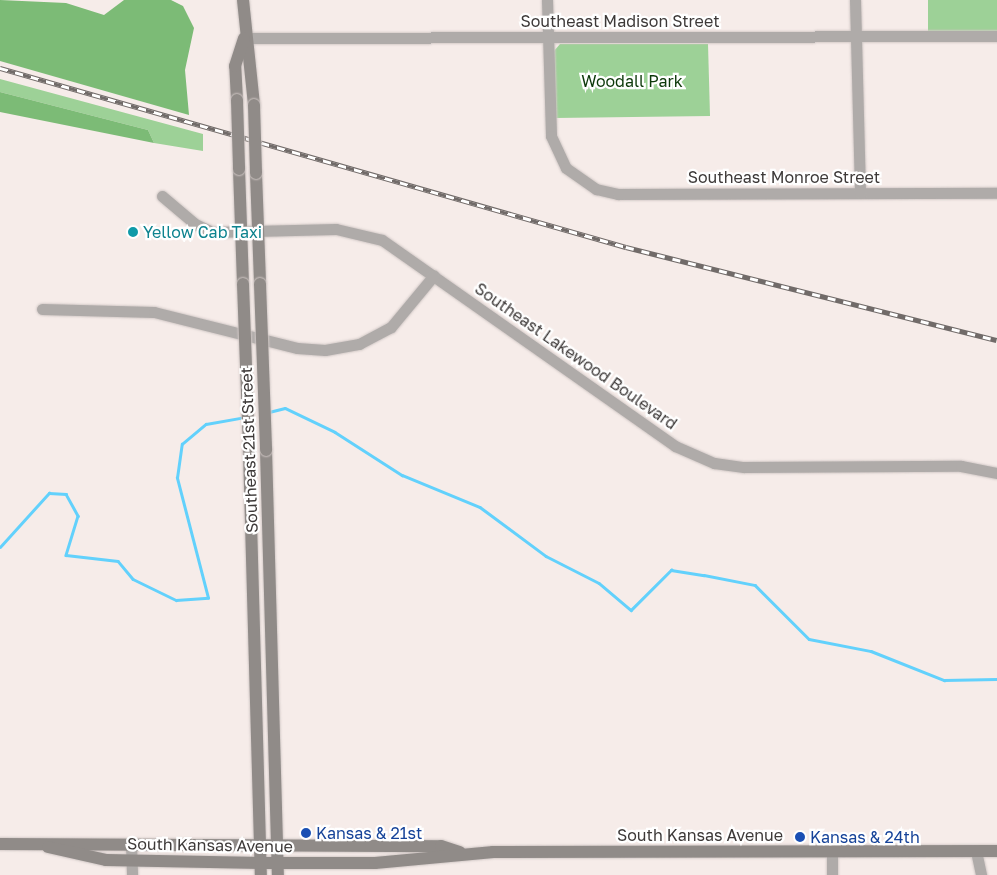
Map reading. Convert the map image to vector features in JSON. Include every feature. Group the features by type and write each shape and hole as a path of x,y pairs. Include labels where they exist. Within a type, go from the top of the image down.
{"main road":[{"name":"Southeast 21st Street","path":"242,0 244,38 253,66 278,869"},
{"name":"Southeast 21st Street","path":"244,38 235,66 242,234 261,869"},
{"name":"South Kansas Avenue","path":"0,844 48,847 131,844 440,846 462,853"},
{"name":"South Kansas Avenue","path":"48,847 74,856 261,869 418,861 462,853 997,851"}],"street":[{"path":"547,0 548,37"},
{"path":"855,0 860,193"},
{"name":"Southeast Madison Street","path":"244,38 997,36"},
{"name":"Southeast Monroe Street","path":"548,37 551,136 558,157 574,177 596,189 618,194 997,193"},
{"name":"Southeast Lakewood Boulevard","path":"162,196 201,228 242,234 258,232 354,231 382,240 699,458 744,467 961,466 997,473"},
{"path":"42,309 154,312 297,348 325,350 359,344 391,327 412,307 434,275"},
{"path":"131,844 132,875"},
{"path":"832,851 832,875"},
{"path":"976,851 981,875"}],"green space":[{"path":"0,0 66,3 104,15 124,0 171,0 183,6 194,28 185,70 189,115 0,61"},
{"path":"928,0 997,0 997,32 928,32"},
{"name":"Woodall Park","path":"560,44 708,44 710,116 555,118 554,51"},
{"path":"0,79 203,134 203,151 154,143 148,130 0,92"},
{"path":"0,92 148,130 154,143 0,112"}],"waterway":[{"path":"269,412 285,408 335,432 402,475 480,507 546,556 599,583 631,610 671,570 704,575 755,585 809,639 871,651 944,680 997,679"},
{"path":"0,547 49,493 66,494 78,516 66,555 118,561 133,579 176,600 208,598 177,478 182,444 206,424 244,417"}],"railway":[{"path":"0,68 626,247 997,340"}],"place":[{"name":"Yellow Cab Taxi","path":"133,232"},
{"name":"Kansas & 21st","path":"306,833"},
{"name":"Kansas & 24th","path":"800,837"}]}
